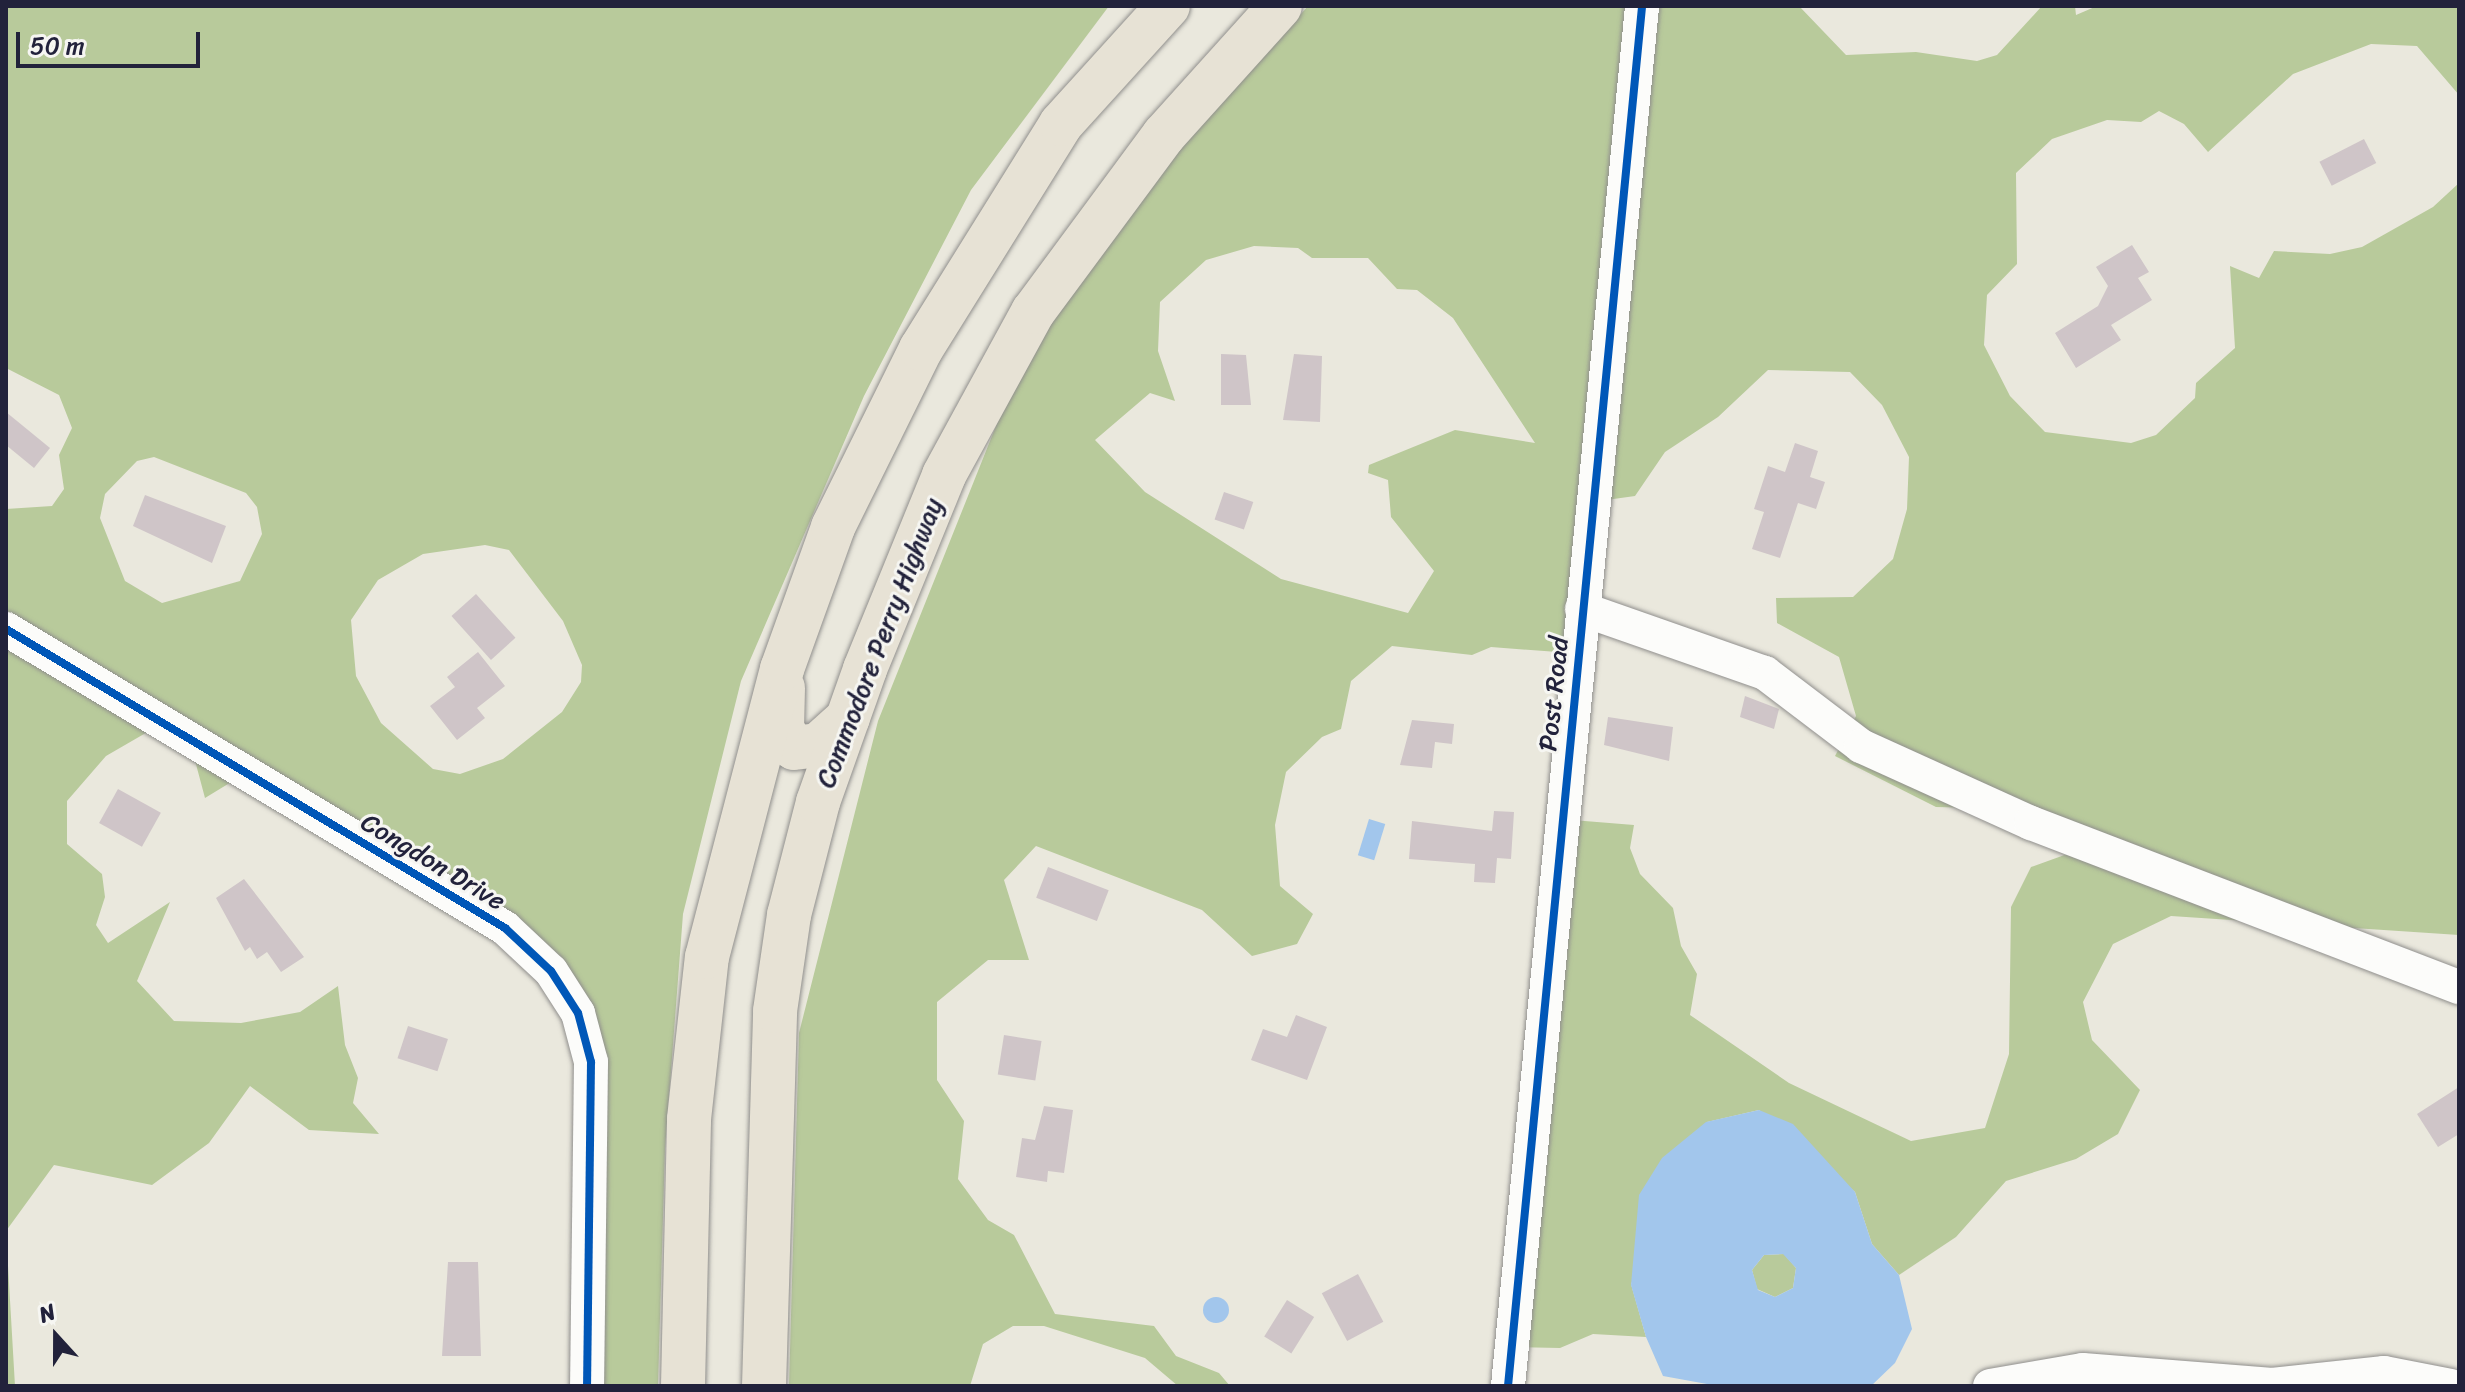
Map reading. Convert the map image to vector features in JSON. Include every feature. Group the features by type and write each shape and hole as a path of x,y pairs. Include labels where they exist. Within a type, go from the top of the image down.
{"highway":[{"path":"683,1386 689,1119 707,957 746,786 782,669 833,527 921,349 1053,135 1168,6"},
{"name":"Commodore Perry Highway","path":"764,1386 775,1011 789,915 818,802 848,718 944,475 1033,312 1164,135 1278,8"},
{"path":"782,669 787,744 818,745 848,718"},
{"path":"746,786 801,779 818,802"}],"street":[{"name":"Post Road","path":"1508,1386 1642,6"},
{"path":"1582,609 1765,673 1861,746 2031,823 2459,987"},
{"name":"Congdon Drive","path":"6,629 505,928 551,971 578,1013 591,1062 587,1386"},
{"path":"1990,1386 2083,1370 2272,1385 2384,1373 2451,1386"}],"green space":[{"path":"6,6 1109,6 971,190 864,396 741,681 683,914 665,1149 658,1386 585,1386 591,1201 564,987 246,773 205,798 189,738 163,723 106,756 67,801 67,844 102,874 105,897 96,925 108,943 170,902 137,981 174,1021 241,1023 300,1012 338,986 345,1045 358,1078 353,1103 379,1134 309,1130 250,1086 209,1143 152,1185 54,1165 6,1231 6,509 52,506 64,489 59,455 72,428 59,395 6,368","holes":["154,457 246,493 257,507 262,534 240,581 162,603 125,581 100,518 105,494 137,461","485,545 509,550 563,621 582,665 581,682 562,712 503,759 460,774 433,769 381,723 356,676 351,620 378,580 423,554"]},
{"path":"1308,6 1799,6 1846,55 1916,52 1977,61 1997,55 2042,6 2075,6 2076,15 2097,6 2459,6 2459,95 2417,46 2371,44 2293,74 2208,152 2184,124 2159,111 2141,122 2107,120 2052,139 2016,173 2017,264 1987,295 1984,345 2010,396 2045,432 2131,443 2156,435 2195,398 2196,383 2235,348 2230,266 2259,278 2274,251 2330,254 2362,247 2433,207 2459,183 2459,935 2171,916 2113,944 2083,1002 2092,1040 2140,1090 2118,1134 2076,1159 2006,1181 1956,1237 1899,1275 1872,1244 1855,1192 1759,1110 1707,1122 1631,1284 1646,1337 1593,1334 1560,1348 1518,1347 1560,819 1634,825 1630,848 1640,874 1673,908 1681,946 1697,974 1690,1015 1789,1083 1911,1141 1985,1128 2009,1054 2011,907 2031,867 2070,853 2024,809 1936,807 1835,756 1856,716 1839,657 1777,623 1776,598 1853,597 1893,559 1907,509 1909,457 1882,405 1850,372 1768,370 1718,417 1665,452 1635,496 1592,502 1571,653 1491,647 1472,655 1392,646 1351,681 1341,729 1322,737 1286,772 1275,825 1280,886 1313,914 1297,944 1252,956 1202,910 1036,846 1004,880 1029,960 988,960 937,1002 937,1080 964,1121 958,1179 988,1220 1014,1235 1055,1314 1154,1326 1176,1356 1219,1373 1230,1386 1178,1386 1145,1358 1044,1326 1013,1326 983,1344 970,1386 789,1386 799,1033 878,721 1024,356 1114,222","holes":["1254,246 1298,248 1312,258 1368,258 1397,289 1417,290 1453,318 1535,443 1455,430 1369,465 1368,473 1388,480 1391,517 1434,571 1408,613 1281,579 1145,492 1095,440 1150,393 1175,401 1158,351 1160,302 1206,260"]},
{"path":"6,1231 15,1386 6,1386"},
{"path":"1784,1254 1796,1268 1793,1288 1775,1297 1757,1289 1752,1270 1764,1255"}],"water":[{"path":"1369,819 1385,824 1374,860 1358,855"},
{"path":"1759,1110 1793,1124 1855,1192 1872,1244 1899,1275 1912,1329 1895,1363 1871,1386 1718,1386 1663,1376 1646,1337 1631,1285 1639,1195 1662,1158 1706,1122","holes":["1783,1254 1796,1268 1793,1288 1775,1297 1758,1290 1752,1270 1764,1255"]},
{"path":"1216,1297 1225,1301 1229,1310 1225,1319 1216,1323 1207,1319 1203,1310 1207,1301"}],"building":[{"path":"2364,139 2376,163 2332,186 2319,162"},
{"path":"2132,245 2149,272 2138,278 2152,300 2111,325 2121,340 2076,368 2055,333 2098,306 2108,286 2096,267"},
{"path":"1221,354 1246,355 1251,405 1221,405"},
{"path":"1294,354 1322,356 1320,422 1283,420"},
{"path":"6,412 50,448 34,468 6,445"},
{"path":"1795,443 1818,451 1810,477 1825,482 1816,509 1798,503 1780,558 1752,549 1764,512 1754,509 1768,466 1785,472"},
{"path":"1224,492 1253,502 1244,530 1215,519"},
{"path":"145,495 226,526 212,563 133,526"},
{"path":"476,594 515,638 491,660 451,616"},
{"path":"478,652 505,686 477,708 485,718 457,740 430,706 455,687 447,677"},
{"path":"1745,696 1779,709 1774,729 1740,717"},
{"path":"1608,717 1673,727 1669,761 1604,745"},
{"path":"1412,720 1454,724 1452,744 1435,742 1432,768 1400,765"},
{"path":"118,789 161,813 142,847 99,823"},
{"path":"1494,811 1514,812 1511,859 1497,858 1495,883 1474,882 1475,864 1409,859 1412,821 1492,831"},
{"path":"1048,867 1109,890 1097,921 1036,898"},
{"path":"244,879 304,957 281,972 267,952 257,959 250,947 245,951 216,898"},
{"path":"1296,1015 1327,1027 1307,1080 1251,1060 1263,1029 1287,1037"},
{"path":"408,1026 448,1039 437,1071 397,1058"},
{"path":"1004,1035 1042,1041 1035,1080 998,1075"},
{"path":"2459,1087 2459,1134 2438,1147 2417,1114"},
{"path":"1044,1106 1073,1110 1064,1173 1048,1171 1047,1182 1016,1177 1022,1138 1035,1140"},
{"path":"448,1262 478,1262 481,1356 442,1356"},
{"path":"1358,1274 1383,1322 1347,1341 1322,1293"},
{"path":"1287,1300 1314,1317 1291,1353 1264,1336"}],"cycle path":[{"path":"1508,1386 1642,6"},
{"path":"6,629 505,928 551,971 578,1013 591,1062 587,1386"}]}
